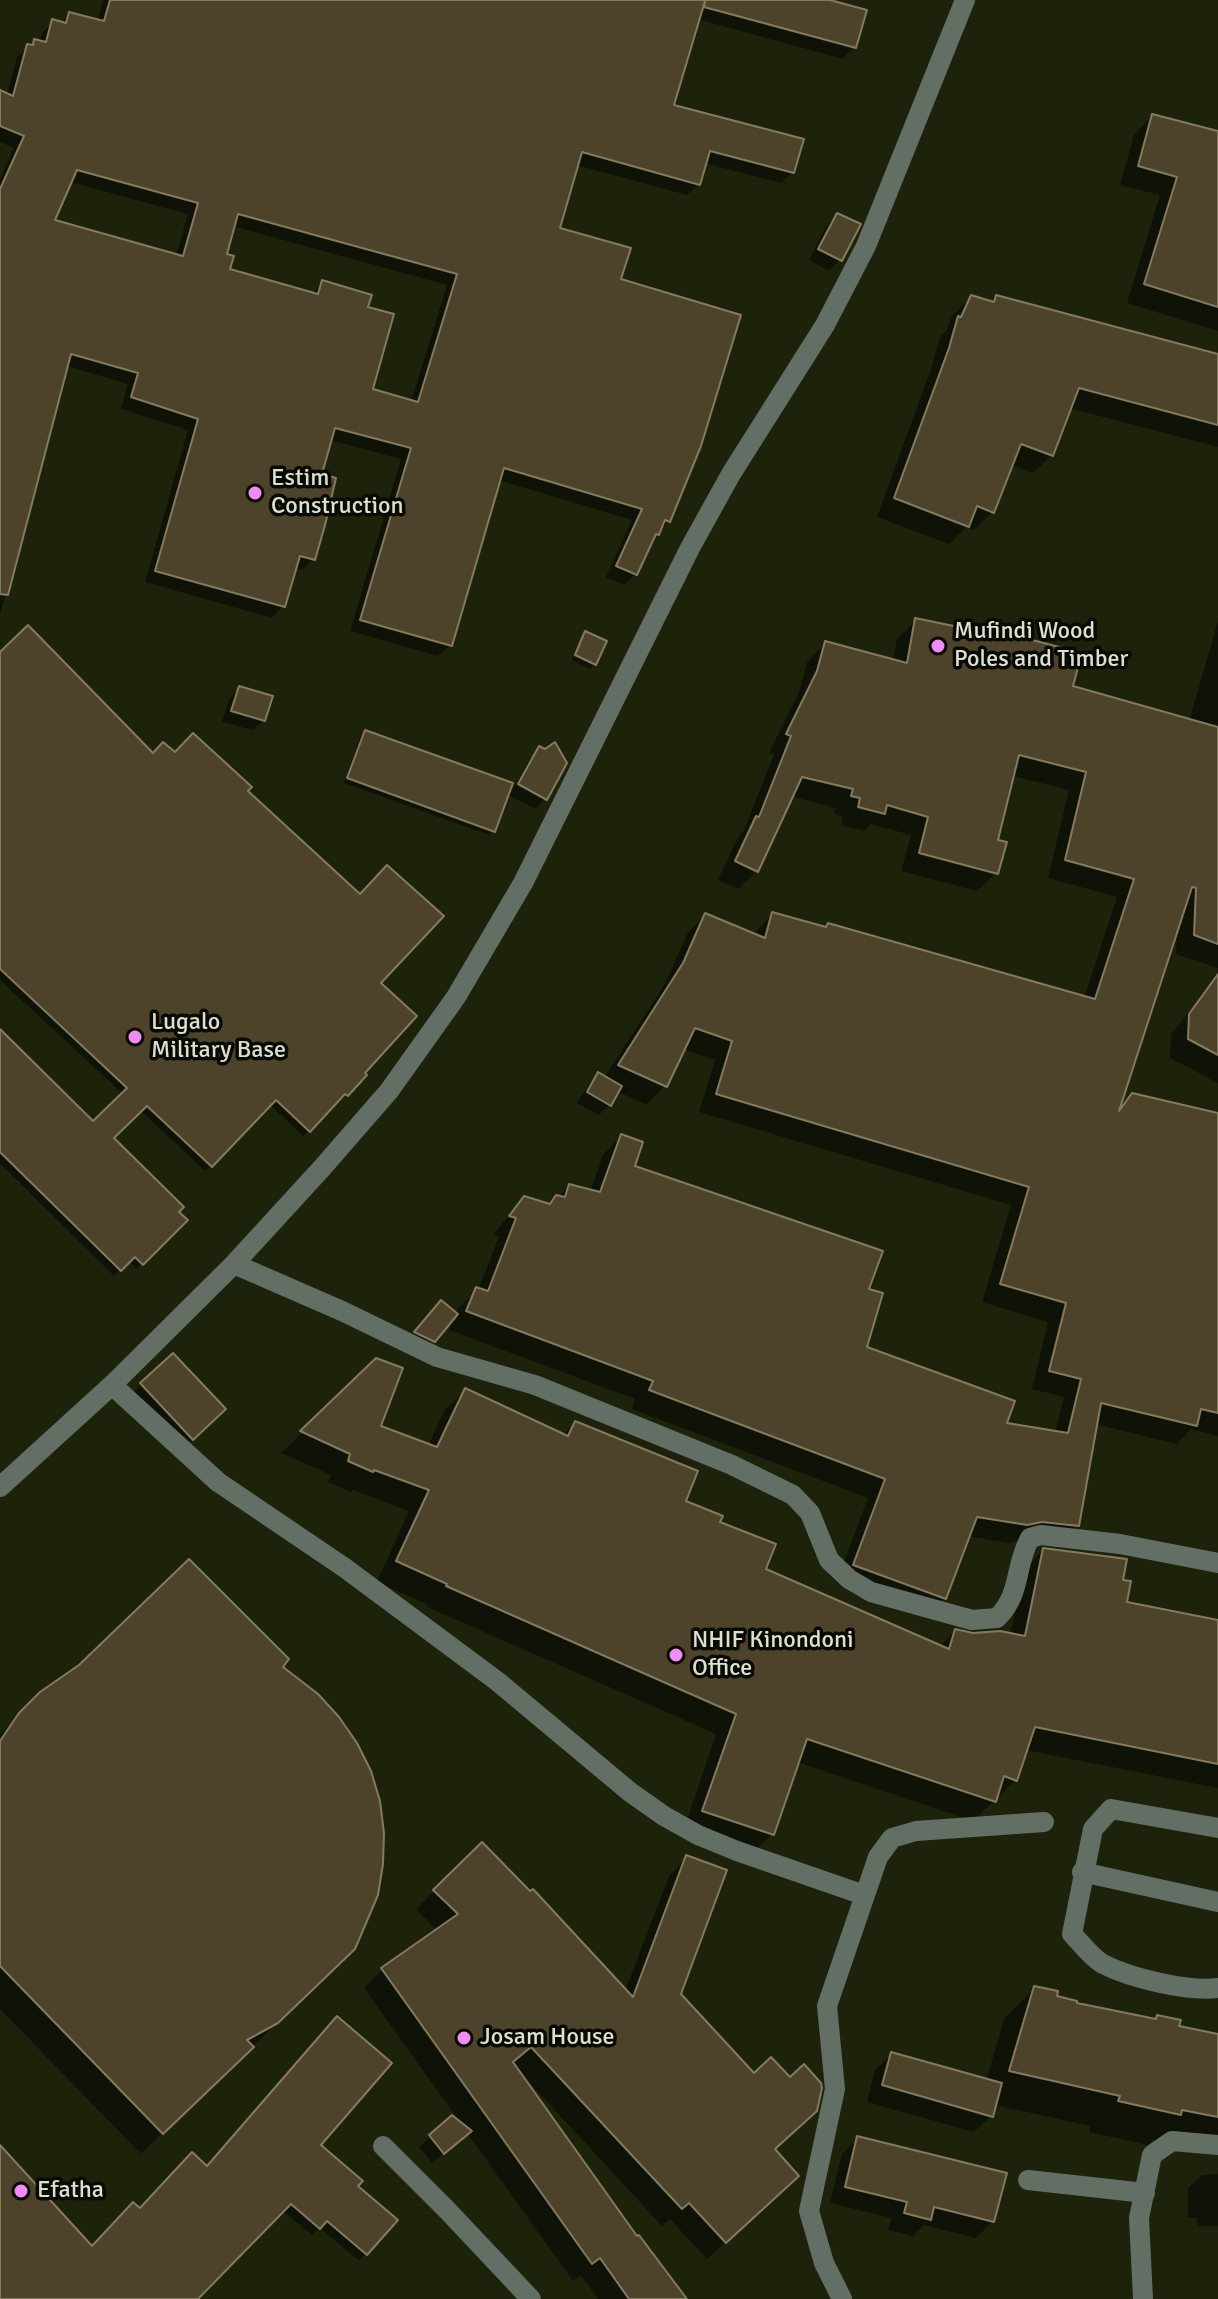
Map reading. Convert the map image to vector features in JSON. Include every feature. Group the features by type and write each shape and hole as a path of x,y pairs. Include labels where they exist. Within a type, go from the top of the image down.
{"lane":[{"path":"0,1487 112,1385 234,1264 389,1091 456,997 523,883 690,548 731,474 825,325 866,246 965,0"},
{"path":"234,1264 437,1357 535,1385 732,1465 793,1495 810,1513 829,1560 849,1579 871,1592 972,1620 997,1618 1008,1608 1015,1594 1024,1549 1030,1538 1041,1535 1120,1544 1218,1563"},
{"path":"112,1385 218,1482 345,1568 497,1681 630,1792 664,1816 698,1835 737,1851 864,1895"},
{"path":"1218,1828 1111,1809 1093,1829 1072,1934 1101,1964 1166,1985 1201,1990 1218,1988"},
{"path":"842,2299 824,2263 809,2211 835,2089 827,2006 878,1857 892,1838 916,1831 1044,1822"},
{"path":"1082,1872 1218,1902"},
{"path":"1143,2299 1139,2218 1152,2155 1172,2141 1218,2145"},
{"path":"383,2146 531,2299"},
{"path":"1028,2180 1145,2193"}],"building":[{"path":"110,0 830,0 867,10 856,48 704,7 705,1 674,105 804,139 794,173 710,151 700,185 582,152 560,228 631,248 621,279 741,315 701,446 670,522 665,520 659,535 656,534 637,575 616,566 642,509 504,468 452,646 360,620 411,448 335,428 322,474 336,478 325,525 315,560 300,556 285,607 155,571 198,419 131,397 138,373 71,354 8,595 0,594 0,189 24,136 0,126 0,90 13,96 27,44 33,45 34,39 46,42 52,19 66,23 69,12 104,21","holes":["77,170 198,203 183,256 55,220","238,214 457,274 418,402 373,389 394,314 368,307 372,295 322,280 318,294 230,269 234,256 227,254"]},
{"path":"1152,114 1218,131 1218,307 1144,284 1177,177 1138,166"},
{"path":"837,213 861,224 842,261 818,249"},
{"path":"971,295 994,302 996,295 1218,354 1218,425 1079,388 1053,456 1021,444 994,513 977,506 969,527 894,498 958,316 961,317"},
{"path":"915,618 978,631 979,626 1082,653 1073,686 1218,727 1218,944 1194,935 1196,888 1192,887 1119,1111 1132,1093 1218,1113 1218,1413 1201,1409 1197,1426 1101,1403 1079,1526 1042,1522 1027,1525 977,1517 946,1599 853,1565 885,1479 649,1390 653,1381 466,1311 476,1287 488,1291 516,1218 509,1216 524,1196 550,1204 556,1195 565,1197 569,1184 600,1192 621,1134 643,1142 635,1166 883,1251 869,1289 883,1293 867,1347 1015,1401 1007,1423 1068,1433 1081,1379 1049,1371 1066,1303 1000,1284 1029,1187 716,1094 732,1041 695,1028 667,1087 618,1065 683,963 705,913 765,938 772,912 826,927 828,923 1095,999 1134,879 1065,860 1086,772 1019,755 998,840 1007,842 998,874 919,853 928,817 887,805 885,814 858,807 860,798 851,796 853,789 802,777 758,872 735,861 756,816 759,817 791,736 786,734 817,671 825,641 907,663"},
{"path":"28,625 153,753 163,742 175,752 193,733 252,787 248,791 360,894 387,865 444,916 381,983 417,1016 348,1096 345,1094 310,1132 276,1100 212,1167 147,1106 114,1138 184,1207 179,1212 188,1220 143,1265 135,1257 121,1271 0,1152 0,1029 93,1121 127,1088 0,969 0,652"},
{"path":"585,631 607,641 596,665 575,655"},
{"path":"239,686 273,696 265,721 231,711"},
{"path":"365,730 513,783 495,832 347,778"},
{"path":"555,742 567,763 547,800 518,784 539,746 545,749"},
{"path":"1218,974 1218,1055 1188,1039 1189,1014"},
{"path":"598,1072 622,1086 611,1106 587,1092"},
{"path":"441,1300 458,1314 435,1342 414,1332"},
{"path":"173,1353 226,1409 193,1440 140,1383"},
{"path":"376,1358 403,1368 381,1426 437,1447 465,1388 568,1436 575,1421 698,1471 686,1501 723,1516 720,1522 776,1544 766,1569 949,1649 955,1629 973,1633 1000,1631 1025,1636 1043,1548 1127,1559 1123,1580 1131,1581 1127,1602 1218,1620 1218,1764 1035,1727 1017,1781 1004,1776 996,1802 807,1739 774,1835 702,1811 736,1714 396,1561 429,1490 348,1461 350,1454 300,1431"},
{"path":"189,1559 289,1659 283,1667 318,1694 357,1743 371,1771 380,1801 384,1833 383,1864 378,1895 355,1949 278,2023 247,2040 254,2047 163,2134 0,1966 0,1741 19,1713 40,1692 79,1665"},
{"path":"482,1842 530,1891 533,1889 633,1997 686,1855 727,1870 681,1994 754,2073 771,2057 790,2077 804,2064 822,2088 817,2111 775,2149 799,2176 726,2243 689,2203 682,2209 531,2047 513,2062 637,2236 687,2299 629,2299 600,2258 592,2264 381,1968 458,1914 433,1890"},
{"path":"1034,1986 1058,1991 1057,1996 1077,2003 1156,2019 1157,2015 1181,2020 1179,2026 1218,2034 1218,2117 1182,2110 1181,2115 1118,2101 1120,2096 1009,2071"},
{"path":"337,2016 392,2063 321,2145 363,2181 358,2186 398,2220 367,2255 327,2221 320,2229 291,2204 198,2299 0,2299 0,2145 92,2246 133,2202 140,2208 192,2152 207,2166"},
{"path":"891,2052 1002,2083 993,2117 882,2085"},
{"path":"452,2115 472,2131 444,2154 429,2135"},
{"path":"857,2136 1007,2173 994,2222 934,2207 931,2220 904,2213 907,2202 845,2187"}],"place":[{"name":"Estim Construction","path":"255,493"},
{"name":"Mufindi Wood Poles and Timber","path":"938,646"},
{"name":"Lugalo Military Base","path":"135,1037"},
{"name":"NHIF Kinondoni Office","path":"676,1655"},
{"name":"Josam House","path":"464,2038"},
{"name":"Efatha","path":"21,2191"}]}
